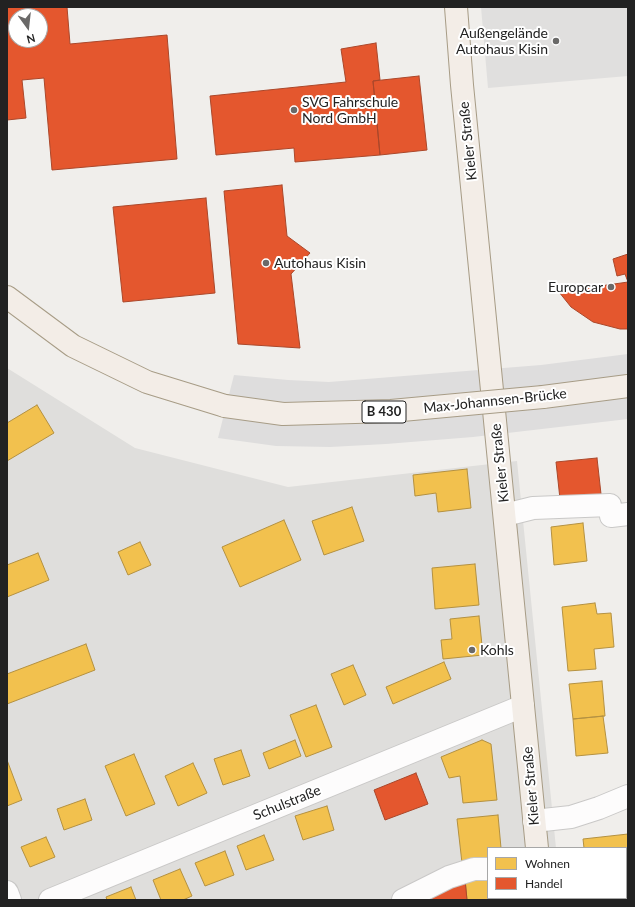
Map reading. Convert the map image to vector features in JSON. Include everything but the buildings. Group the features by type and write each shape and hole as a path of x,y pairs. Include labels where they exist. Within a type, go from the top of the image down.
{"main road":[{"name":"Kieler Straße","path":"456,7 462,85 537,847"},
{"name":"Max-Johannsen-Brücke","path":"7,297 74,346 147,382 225,406 283,414 391,411 543,397 628,386"}],"street":[{"path":"505,515 533,508 610,505 610,516 628,514"},
{"name":"Schulstraße","path":"50,900 524,706"},
{"path":"534,821 571,817 599,808 628,796"},
{"path":"404,900 449,877 474,869 487,869"},
{"path":"7,892 10,900"}],"shaded area":[{"name":"Außengelände Autohaus Kisin","path":"481,7 628,7 628,76 488,88"},
{"path":"7,368 135,448 288,487 517,461 556,847 487,847 487,899 561,900 7,900"}],"pier":[{"path":"628,354 628,419 473,437 330,447 276,446 218,438 234,375 329,382 541,365"}],"place":[{"name":"Außengelände Autohaus Kisin","path":"556,41"},
{"name":"SVG Fahrschule Nord GmbH","path":"294,110"},
{"name":"Autohaus Kisin","path":"266,263"},
{"name":"Europcar","path":"611,287"},
{"name":"Kohls","path":"472,650"}]}
